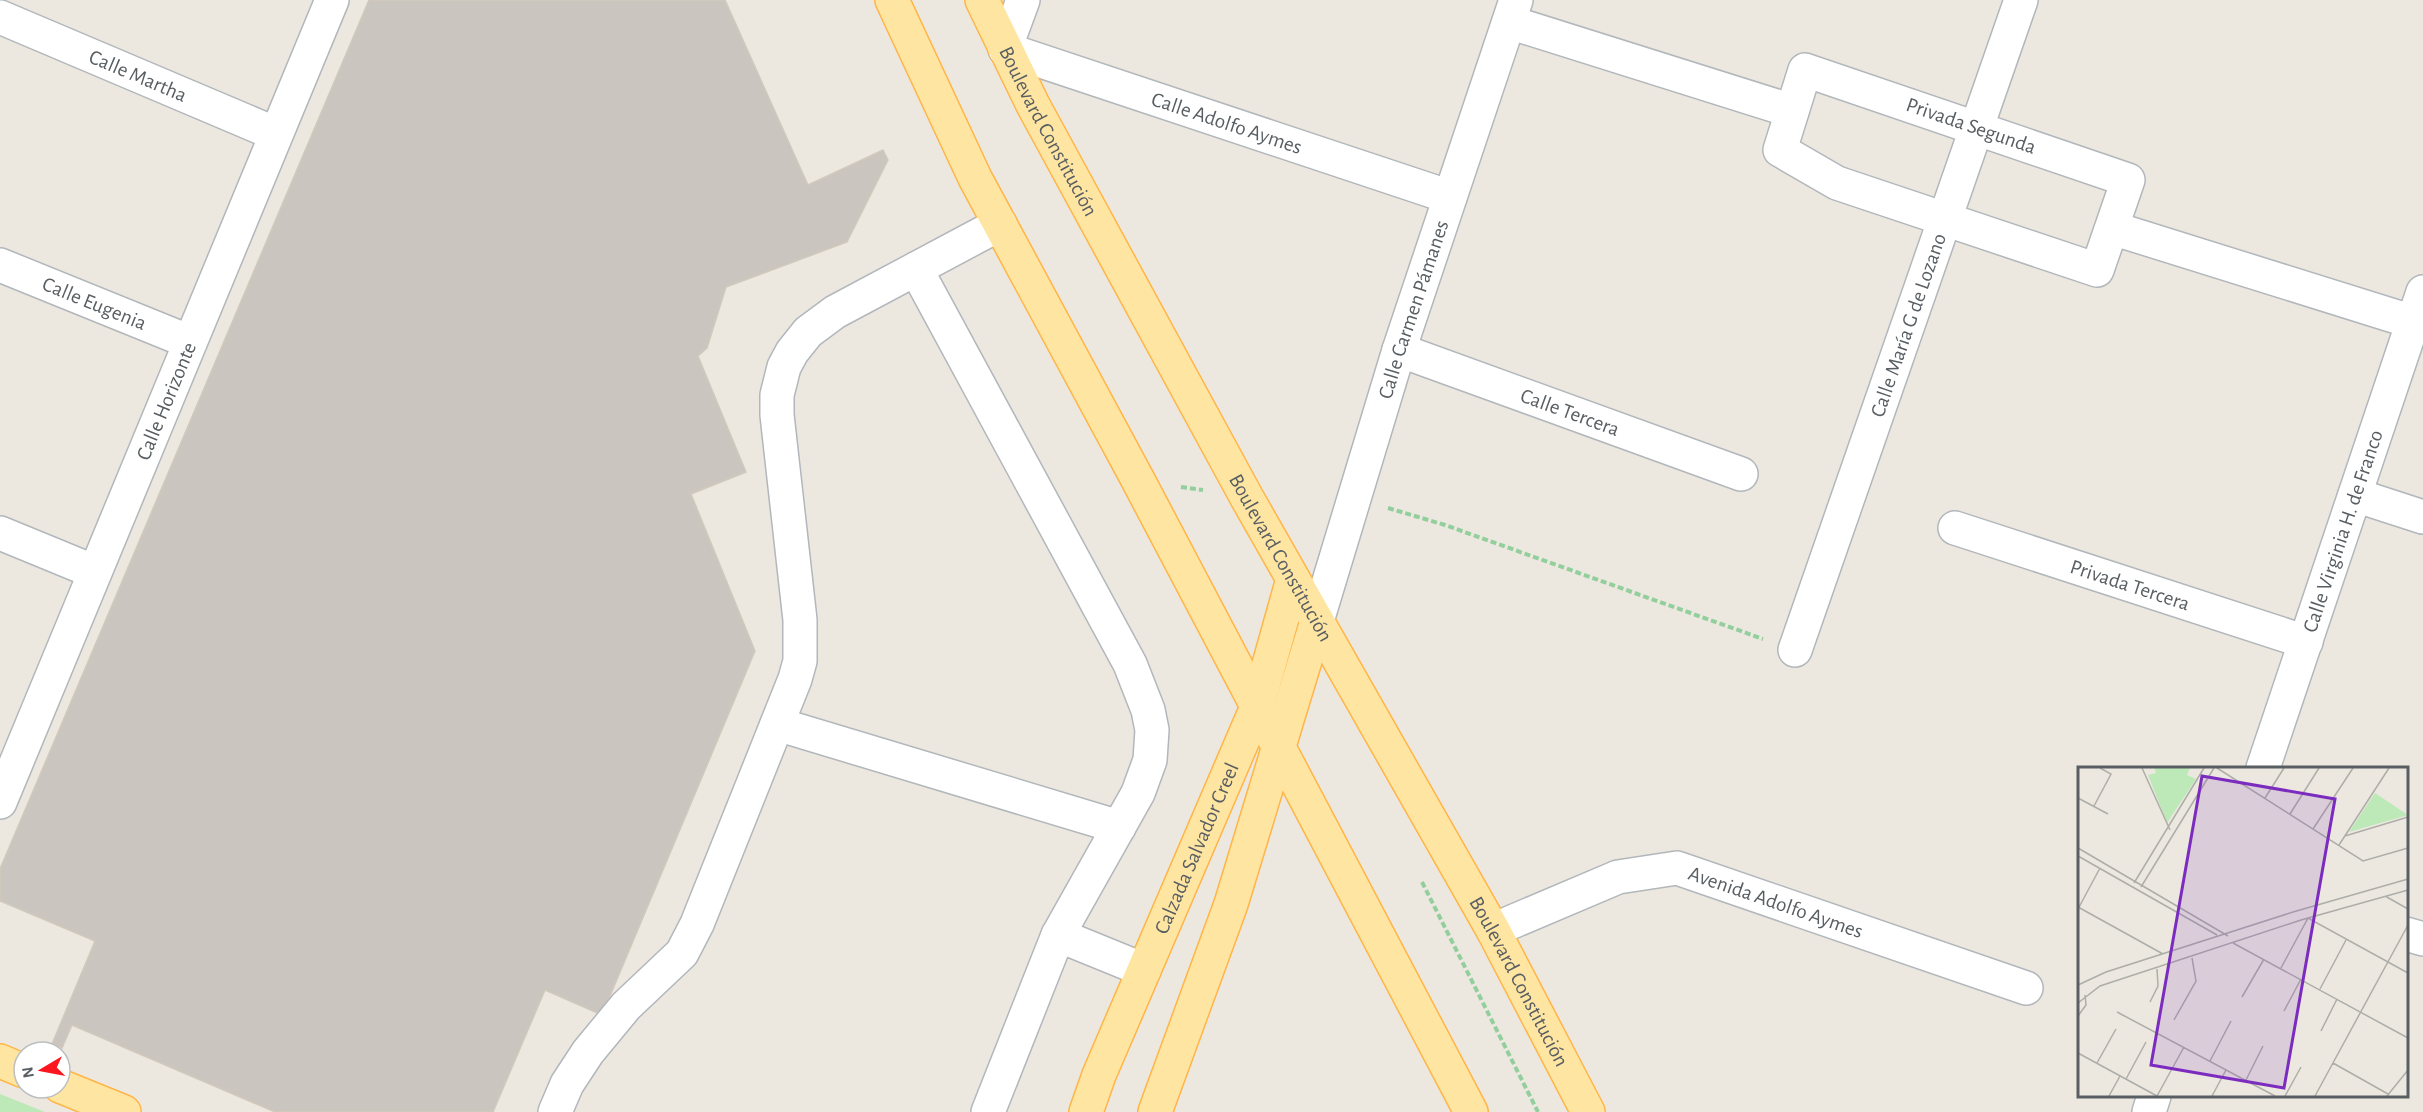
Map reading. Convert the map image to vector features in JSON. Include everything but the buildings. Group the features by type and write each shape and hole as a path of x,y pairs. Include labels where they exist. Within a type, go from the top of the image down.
{"main road":[{"path":"892,0 975,178 1138,480 1471,1112"},
{"name":"Boulevard Constitución","path":"982,0 1033,105 1247,498 1493,930 1588,1112"},
{"name":"Calzada Salvador Creel","path":"1086,1112 1144,970 1257,707 1293,579"},
{"name":"Calzada Salvador Creel","path":"1155,1112 1231,904 1317,621"},
{"path":"72,1091 124,1112"}],"street":[{"name":"Calle Horizonte","path":"1,799 332,0"},
{"path":"1005,49 1023,0"},
{"name":"Calle María G de Lozano","path":"1795,650 2021,0"},
{"path":"1513,11 1792,111"},
{"name":"Calle Carmen Pámanes","path":"1317,621 1399,350 1513,11"},
{"name":"Calle Martha","path":"0,17 276,134"},
{"name":"Calle Adolfo Aymes","path":"1005,49 1450,197"},
{"name":"Privada Segunda","path":"1805,70 1976,127 2128,180 2097,270 1837,183 1780,150 1805,70"},
{"path":"555,1112 567,1084 588,1052 626,1006 682,953 698,924 795,679 800,661 801,642 778,434 777,395 779,381 792,352 821,320 1000,224"},
{"path":"2112,228 2418,307"},
{"name":"Calle Eugenia","path":"0,265 190,342"},
{"path":"916,269 1130,664 1148,710 1152,730 1150,760 1138,793 1058,935 988,1112"},
{"name":"Calle Virginia H. de Franco","path":"2264,767 2418,307"},
{"name":"Calle Tercera","path":"1399,350 1741,474"},
{"path":"2355,495 2423,518"},
{"name":"Privada Tercera","path":"1954,528 2306,642"},
{"path":"0,533 95,572"},
{"path":"777,724 1119,826"},
{"name":"Avenida Adolfo Aymes","path":"1493,930 1618,877 1677,868 2026,988"},
{"path":"1058,935 1144,970"},
{"path":"2408,935 2423,939"},
{"path":"2149,1112 2153,1097"}],"path":[{"path":"1138,480 1247,498"},
{"path":"1353,498 1445,525 1795,650"}],"green space":[{"path":"0,1094 45,1112 0,1112"}]}
